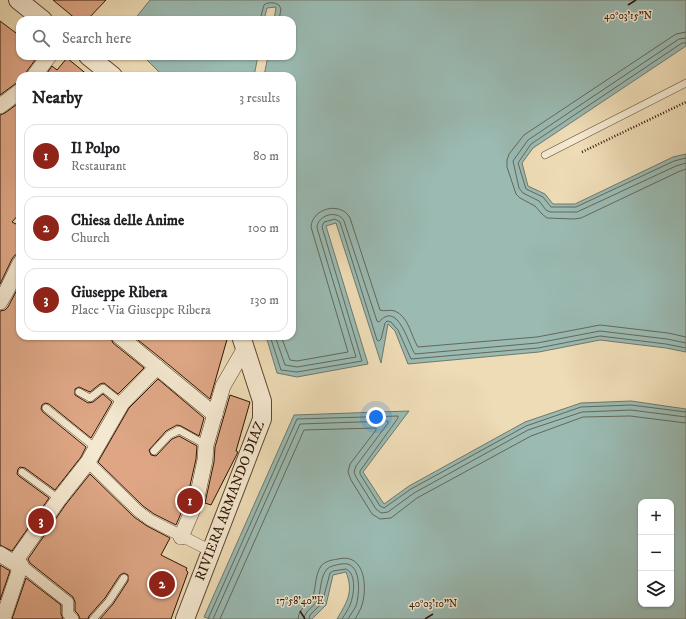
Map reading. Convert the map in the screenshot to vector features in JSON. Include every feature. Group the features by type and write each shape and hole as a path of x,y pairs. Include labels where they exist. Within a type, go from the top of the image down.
{"street":[{"path":"18,0 38,16"},
{"path":"37,72 46,60"},
{"path":"93,60 108,72"},
{"path":"0,106 16,94"},
{"path":"2,293 16,272"},
{"path":"125,340 215,416"},
{"path":"181,537 196,502 205,460 206,445 223,386 243,342"},
{"name":"RIVIERA ARMANDO DIAZ","path":"185,619 262,419 262,401 243,342"},
{"path":"3,619 17,564 59,499 88,462 122,403 157,367"},
{"path":"88,462 138,511 150,520 211,551"},
{"path":"0,554 17,564 68,602 68,614 73,619"}],"lane":[{"path":"545,155 686,83"},
{"path":"78,392 90,398 103,388 122,403"},
{"path":"46,408 96,448"},
{"path":"154,450 169,435 179,430 206,445"},
{"path":"22,472 59,499"},
{"path":"92,619 109,601 124,578"}],"path":[{"path":"578,154 686,102"}],"water":[{"path":"150,0 686,0 686,46 533,148 522,163 528,186 545,194 553,204 575,204 673,157 686,154 686,352 600,340 539,352 408,364 395,331 388,324 381,363 336,223 326,226 368,364 297,377 277,373 267,340 296,340 296,72 265,72 267,60 296,60 296,16 275,16 276,7 267,8 265,16 137,16"},
{"path":"147,60 257,60 255,72 159,72"},
{"path":"631,401 686,409 686,619 337,619 348,597 349,585 346,572 333,575 326,605 312,619 210,619 204,617 294,415 409,411 363,472 384,504 409,486 525,422 581,403"}],"building":[{"path":"53,0 106,0 91,16 72,16"},
{"path":"0,21 16,33 16,60 35,60 27,72 16,72 16,84 0,95"},
{"path":"65,60 69,60 84,72 48,72 52,66 57,70"},
{"path":"16,105 16,218 12,222 16,224 16,255 12,259 0,284 0,115"},
{"path":"16,292 16,340 112,340 113,343 144,368 118,394 104,383 100,384 90,392 79,387 75,389 75,395 88,403 93,402 103,394 112,402 91,438 49,404 45,403 42,405 41,409 43,412 86,447 81,457 55,490 25,468 20,467 18,469 17,474 19,476 49,498 12,551 0,545 0,311 5,310"},
{"path":"138,340 227,340 210,399"},
{"path":"158,379 204,418 199,436 177,425 166,431 149,450 151,455 156,456 172,439 179,436 197,446 196,459 187,499 176,525 154,514 143,506 98,462 129,408"},
{"path":"230,395 250,402 236,451 238,452 211,505 205,503 214,462 215,447"},
{"path":"90,474 134,517 147,526 170,538 161,555 187,568 186,570 188,572 171,619 100,619 113,604 128,581 128,575 124,573 120,575 105,598 88,619 80,619 75,611 75,602 73,597 30,563 28,559 66,504"},
{"path":"0,565 10,571 0,600"},
{"path":"26,578 61,605 61,614 63,619 12,619"}],"place":[{"name":"Il Polpo","path":"190,501"},
{"name":"Giuseppe Ribera","path":"41,521"},
{"name":"Chiesa delle Anime","path":"162,584"}]}
